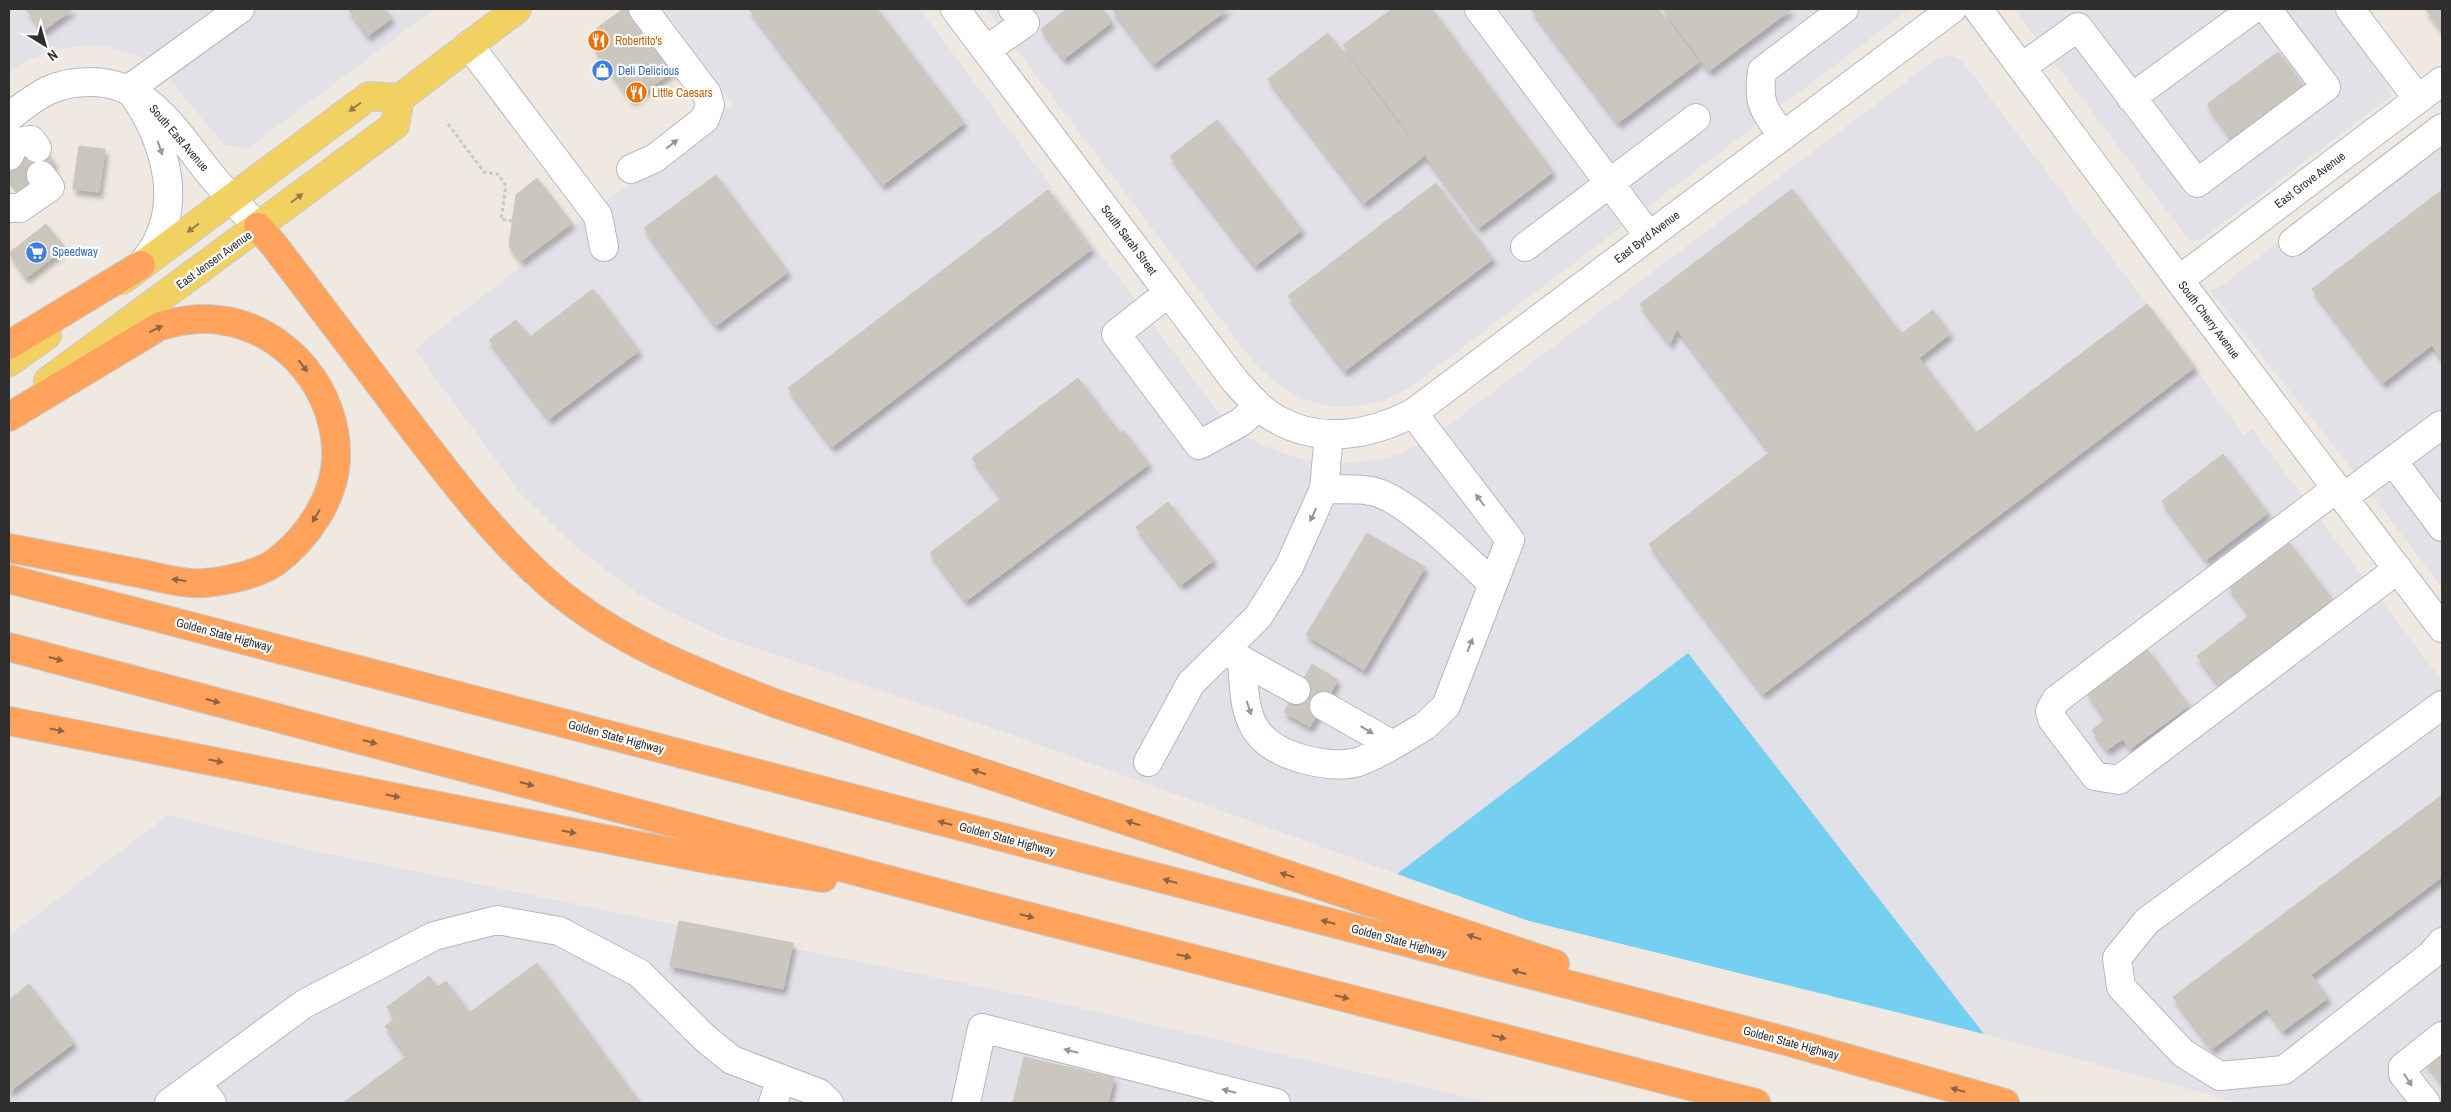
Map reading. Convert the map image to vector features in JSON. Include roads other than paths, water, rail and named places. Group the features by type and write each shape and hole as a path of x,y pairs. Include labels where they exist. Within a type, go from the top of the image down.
{"highway":[{"path":"258,227 274,244 462,494 500,536 551,586 608,625 660,657 777,704 1786,1041"},
{"path":"9,345 141,265"},
{"path":"9,416 160,326 181,320 219,320 239,324 268,336 297,358 320,389 333,423 336,460 327,499 305,535 276,562 241,577 204,583 168,579 9,548"},
{"name":"Golden State Highway","path":"9,580 1786,1041 2005,1103"},
{"path":"9,647 980,904 1756,1103"},
{"path":"9,721 712,860 980,904"}],"main road":[{"path":"9,362 370,96 400,98 511,11"},
{"name":"East Jensen Avenue","path":"9,408 133,320 395,125 400,98"}],"street":[{"path":"141,265 158,242 162,231 168,197 168,183 162,154 151,124 129,90 240,9"},
{"path":"631,169 655,158 705,118 710,105 707,94 643,9"},
{"name":"South Sarah Street","path":"955,9 1235,381 1259,406 1277,420 1311,433 1329,434"},
{"path":"986,50 1025,23 1013,9"},
{"path":"1479,9 1649,236"},
{"path":"1783,136 1765,112 1759,92 1762,71 1844,9"},
{"name":"East Byrd Avenue","path":"1329,434 1368,432 1391,425 1413,413 1952,9"},
{"name":"South Cherry Avenue","path":"1978,9 2179,280 2442,628"},
{"path":"2132,98 2253,9"},
{"path":"2022,67 2078,28 2197,183 2326,87 2267,9"},
{"path":"2350,9 2418,99"},
{"path":"469,45 598,216 604,247"},
{"name":"East Grove Avenue","path":"2179,280 2442,81"},
{"name":"South East Avenue","path":"9,208 20,208 26,161 47,91 64,85 98,82 129,90 151,104 258,227"},
{"path":"1525,247 1696,118"},
{"path":"2293,242 2442,128"},
{"path":"1168,293 1116,334 1199,445 1241,422 1259,406"},
{"path":"1233,655 1246,704 1258,734 1275,750 1301,760 1328,763 1357,762 1393,745 1425,726 1446,706 1510,540 1413,413"},
{"path":"2398,569 2119,780 2095,776 2052,719 2050,711 2056,700 2341,492 2393,461 2441,425 2442,427"},
{"path":"1148,762 1191,683 1233,655 1289,567 1324,489 1329,434"},
{"path":"2393,461 2442,527"},
{"path":"1324,489 1372,491 1397,502 1444,538 1494,584"},
{"path":"1233,655 1296,690"},
{"path":"2442,704 2148,921 2117,958 2121,987 2183,1053 2220,1076 2284,1070 2430,955 2442,942"},
{"path":"1324,706 1393,745"},
{"path":"169,1103 204,1094 304,1004 434,936 497,920 559,931 639,973 706,1039 732,1060 777,1091 819,1093 829,1103"},
{"path":"966,1103 982,1028 1276,1103"},
{"path":"2426,1103 2404,1074 2403,1067 2442,1036"}],"water":[{"path":"1688,653 1984,1034 1529,921 1397,874"}],"tunnel":[{"path":"12,166 28,185"}],"place":[{"name":"Robertito's","path":"599,41"},
{"name":"Deli Delicious","path":"602,71"},
{"name":"Little Caesars","path":"636,93"},
{"name":"Speedway","path":"36,252"}]}
